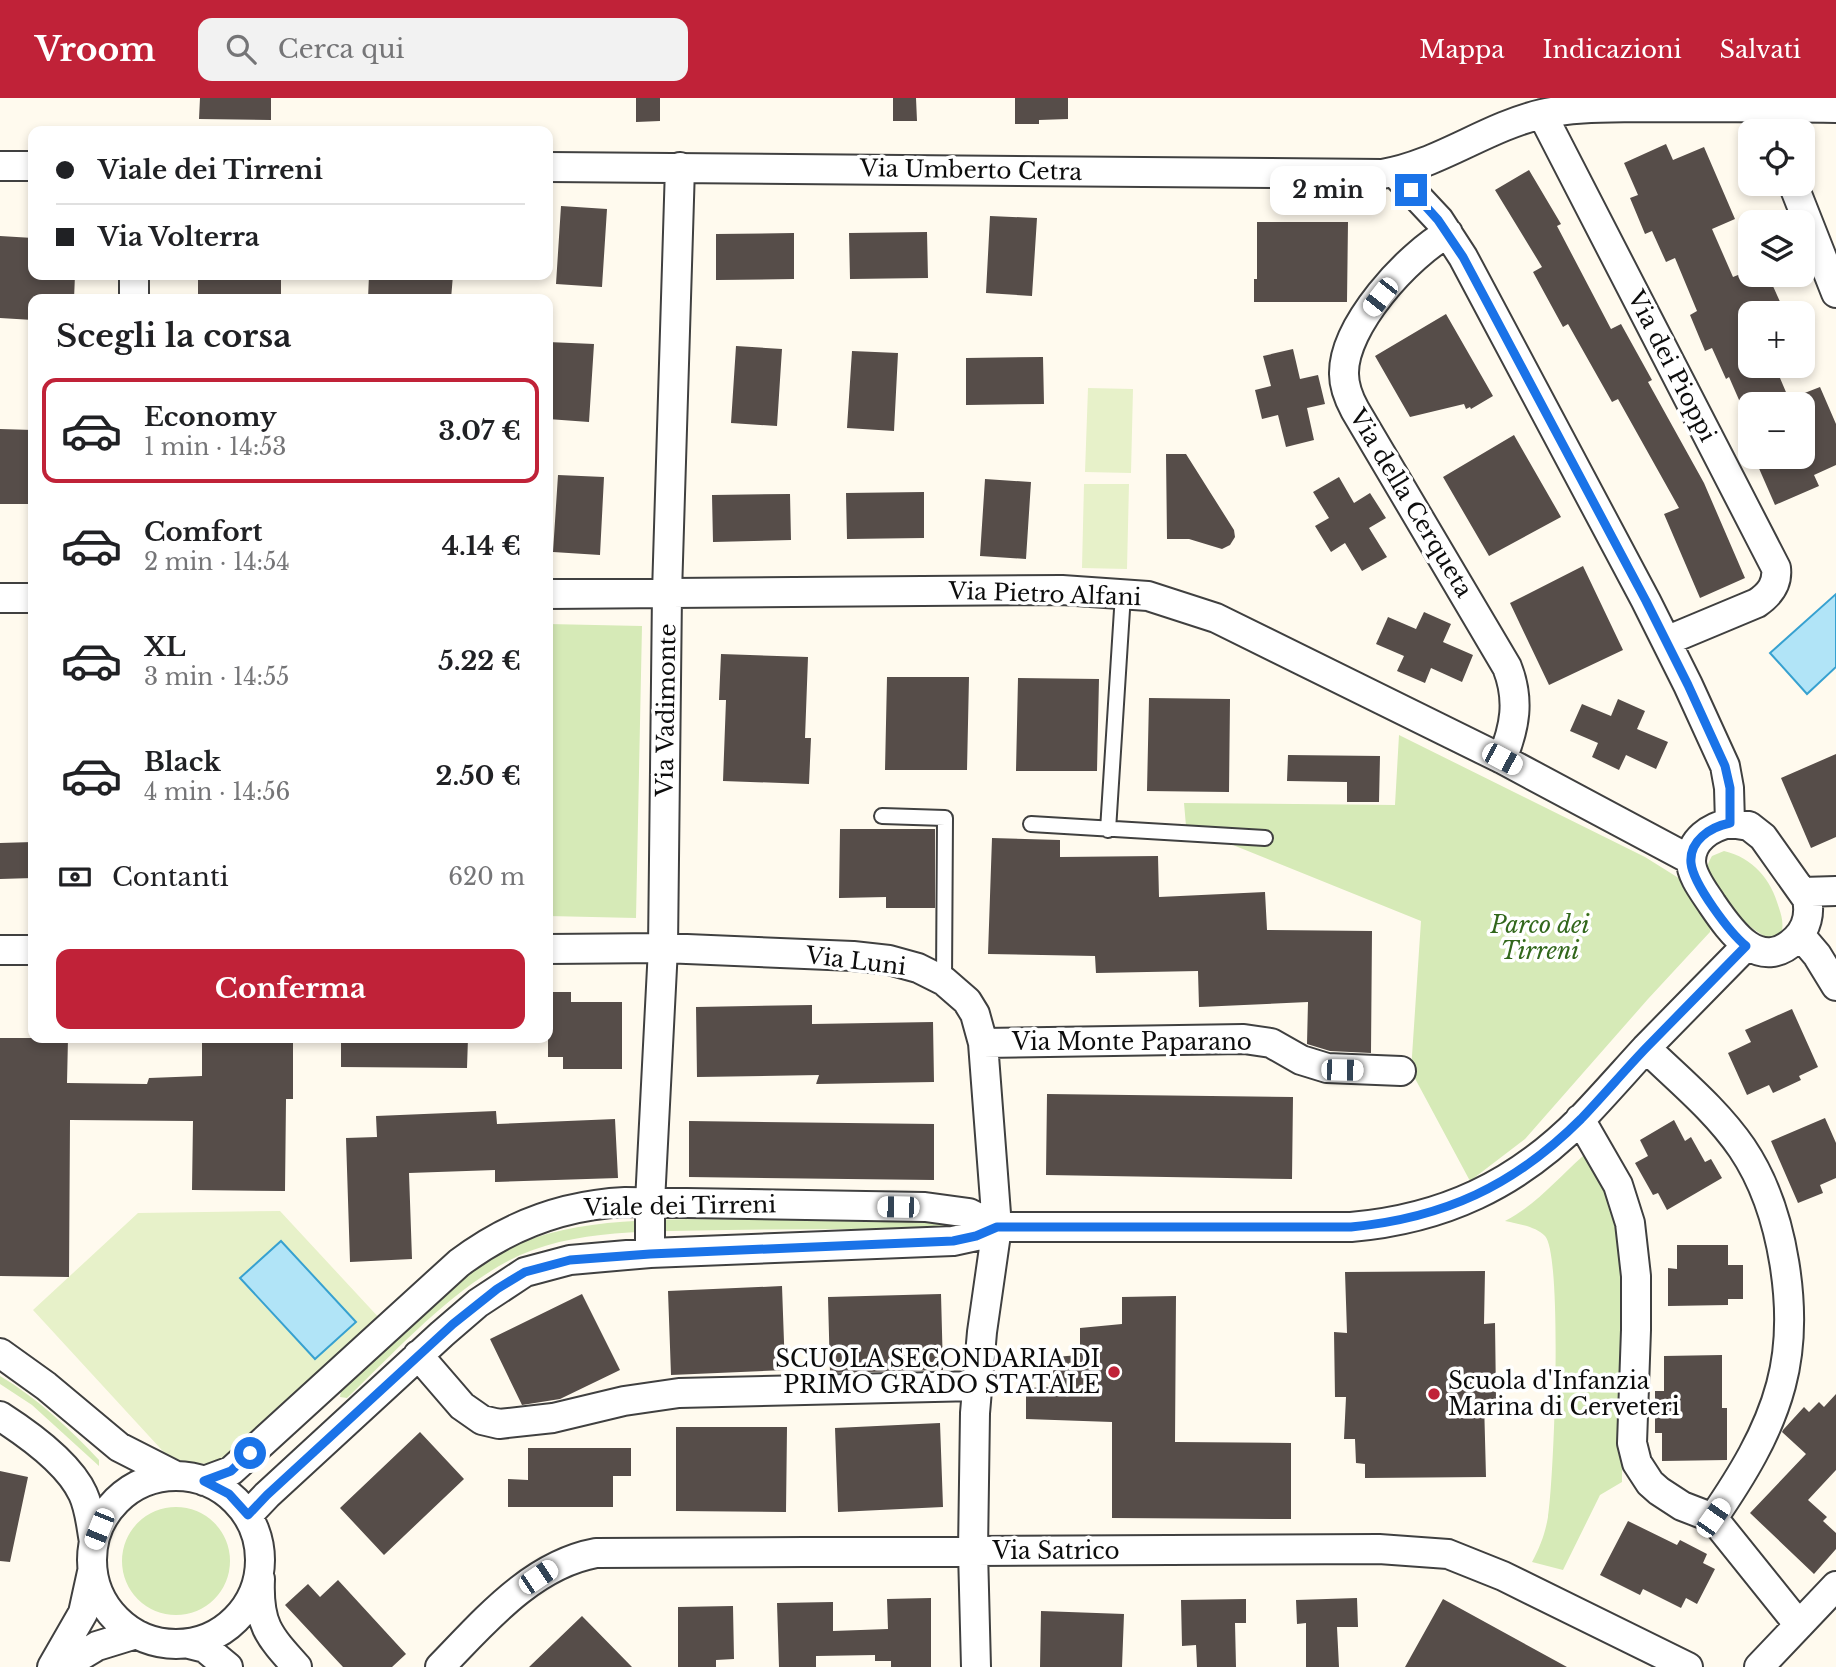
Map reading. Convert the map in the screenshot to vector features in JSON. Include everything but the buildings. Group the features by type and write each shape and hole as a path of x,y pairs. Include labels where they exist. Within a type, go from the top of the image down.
{"street":[{"name":"Via Umberto Cetra","path":"553,167 1355,174 1394,172 1509,124 1542,114 1589,108 1768,119 1836,108"},
{"name":"Via dei Pioppi","path":"1542,114 1776,568 1775,584 1757,603 1666,641"},
{"path":"0,166 28,166"},
{"name":"Via Vadimonte","path":"650,1254 650,1202 663,948 667,593 680,167"},
{"path":"1394,172 1448,233 1463,257 1666,641 1725,766 1730,788 1730,823"},
{"path":"1801,196 1824,233 1836,293"},
{"name":"Via della Cerqueta","path":"1448,233 1431,242 1412,258 1368,312 1350,340 1344,374 1348,396 1363,425 1507,667 1515,691 1516,715 1502,759"},
{"name":"Via Pietro Alfani","path":"553,594 1062,590 1148,596 1216,618 1502,759 1690,860"},
{"path":"0,598 28,598"},
{"path":"1730,823 1749,826 1763,837 1803,892 1808,907 1807,919 1800,935 1774,951 1754,950 1746,946 1730,930 1695,877 1690,860 1699,839 1717,826 1730,823"},
{"path":"1803,892 1836,891"},
{"path":"1800,935 1836,986"},
{"name":"Viale dei Tirreni","path":"248,1515 418,1355 478,1303 525,1272 570,1260 953,1241 976,1236 997,1227 1368,1225 1408,1219 1447,1208 1494,1185 1539,1156 1580,1119 1746,946"},
{"name":"Via Luni","path":"553,949 663,948 872,958 904,964 944,981 971,1007 981,1028 983,1044 997,1227 977,1386 973,1551 976,1667"},
{"path":"0,950 28,950"},
{"name":"Via Monte Paparano","path":"983,1044 1258,1040 1271,1042 1315,1066 1342,1070 1401,1071"},
{"path":"1646,1048 1714,1114 1743,1151 1769,1203 1783,1261 1788,1331 1781,1384 1775,1405 1751,1459 1713,1518"},
{"path":"1580,1119 1618,1185 1630,1223 1636,1276 1632,1443 1637,1463 1659,1492 1682,1506 1713,1518 1799,1625"},
{"name":"Viale dei Tirreni","path":"204,1481 231,1471 445,1275 483,1245 533,1221 568,1209 605,1203 650,1202 933,1208 969,1213 997,1227"},
{"path":"0,1353 46,1386 130,1455 176,1476 204,1481 229,1494 248,1515 258,1541 259,1610 263,1622 269,1634 298,1667"},
{"path":"418,1355 462,1406 482,1420 499,1424 552,1418 624,1401 669,1394 977,1386"},
{"path":"0,1416 42,1447 74,1480 86,1500 99,1595 115,1618 136,1634 162,1644 189,1644 205,1648 228,1667"},
{"path":"52,1667 83,1613 93,1556 104,1516 123,1494 148,1481 176,1476"},
{"name":"Via Satrico","path":"440,1667 525,1586 551,1569 582,1556 612,1551 1379,1549 1448,1554 1503,1576 1688,1667"},
{"path":"189,1644 215,1635 236,1619 252,1597 260,1570"},
{"path":"1759,1667 1836,1586"},
{"path":"62,1667 97,1646 136,1634"}],"lane":[{"path":"1108,830 1123,594"},
{"path":"882,816 945,818 944,981"},
{"path":"1031,824 1265,838"}],"green space":[{"path":"1088,388 1133,389 1131,473 1085,472"},
{"path":"1084,484 1129,484 1127,569 1082,568"},
{"path":"553,624 642,626 636,918 553,916"},
{"name":"Parco dei Tirreni","path":"1399,735 1645,857 1685,882 1712,914 1710,932 1525,1139 1470,1181 1411,1071 1421,921 1186,826 1184,803 1395,805"},
{"path":"1724,851 1752,864 1766,879 1781,915 1781,935 1772,940 1755,930 1735,914 1710,886 1706,875 1708,864 1712,856"},
{"path":"1583,1156 1589,1156 1598,1162 1622,1246 1622,1482 1600,1495 1563,1570 1532,1562 1547,1523 1553,1461 1556,1371 1551,1252 1545,1236 1541,1233 1505,1221 1536,1199"},
{"path":"280,1211 382,1321 226,1466 171,1460 33,1310 138,1213"},
{"path":"961,1216 960,1229 643,1232 559,1242 533,1250 486,1274 443,1306 347,1398 340,1397 341,1391 398,1335 458,1282 502,1252 557,1231 651,1220"},
{"path":"0,1376 27,1394 64,1425 99,1460 99,1466 32,1405 0,1384"},
{"path":"176,1507 197,1511 214,1523 226,1540 230,1561 226,1582 214,1599 197,1611 176,1615 155,1611 138,1599 126,1582 122,1561 126,1540 138,1523 155,1511"}],"water":[{"path":"1836,594 1836,667 1807,694 1770,653"},
{"path":"281,1241 356,1322 315,1359 240,1278"}],"place":[{"name":"SCUOLA SECONDARIA DI PRIMO GRADO STATALE","path":"1114,1372"},
{"name":"Scuola d'Infanzia Marina di Cerveteri","path":"1434,1394"}],"route":[{"path":"250,1453 231,1471 204,1481 229,1494 248,1515 396,1375 478,1303 525,1272 570,1260 953,1241 967,1239 997,1227 1351,1227 1408,1219 1447,1208 1512,1174 1561,1137 1746,946 1736,938 1707,897 1695,877 1690,860 1699,839 1717,826 1730,823 1730,788 1721,755 1646,601 1463,257 1429,208 1411,190"}]}
